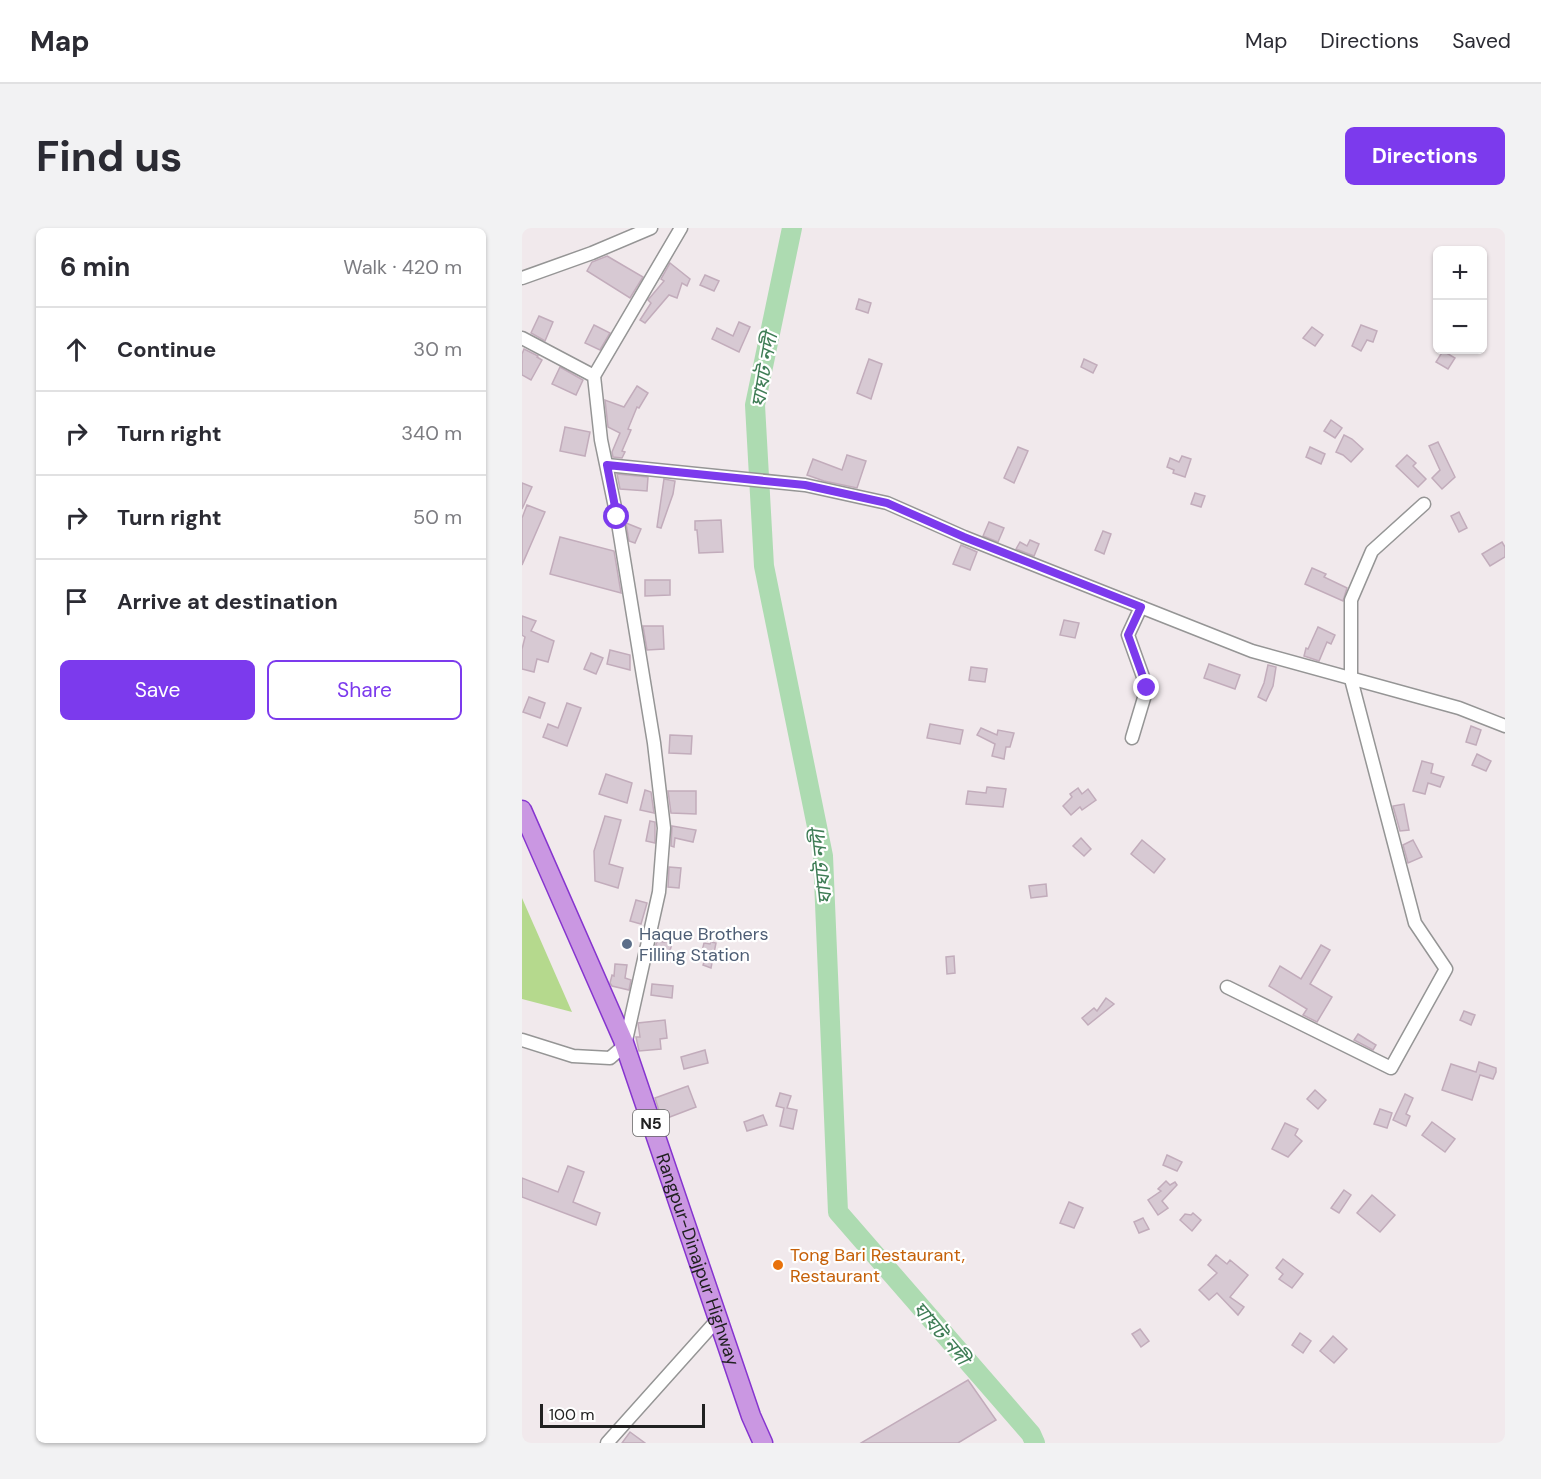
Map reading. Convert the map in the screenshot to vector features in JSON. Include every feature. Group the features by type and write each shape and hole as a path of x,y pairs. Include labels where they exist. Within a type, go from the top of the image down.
{"highway":[{"name":"Rangpur-Dinajpur Highway","path":"522,810 625,1045 751,1416 763,1443"}],"street":[{"path":"522,278 592,253 651,228"},
{"path":"522,1040 582,1057 610,1058 625,1045 659,892 664,828 654,743 617,517 601,440 594,376 681,228"},
{"path":"522,338 594,376"},
{"path":"607,465 805,485 887,503 964,537 1252,651 1459,708 1505,726"},
{"path":"1227,987 1391,1068 1446,969 1415,922 1351,679 1351,600 1372,551 1424,504"},
{"path":"1132,738 1147,688 1128,635 1141,607"},
{"path":"607,1443 718,1319"}],"green space":[{"path":"522,898 572,1012 522,999"}],"building":[{"path":"607,256 643,277 630,298 587,271 592,262"},
{"path":"670,263 690,279 687,286 682,283 677,298 669,295 645,323 640,320 651,303 648,300 664,281 661,279"},
{"path":"705,275 719,281 714,291 700,285"},
{"path":"859,299 871,303 868,313 856,309"},
{"path":"539,316 553,322 545,341 531,333"},
{"path":"739,322 750,327 739,352 712,339 717,328 733,336"},
{"path":"594,325 610,333 600,350 585,343"},
{"path":"1361,325 1377,331 1373,342 1367,340 1361,351 1352,346"},
{"path":"1312,327 1323,335 1315,346 1303,338"},
{"path":"524,349 542,360 531,380 522,375"},
{"path":"1441,354 1448,354 1455,358 1448,369 1436,362"},
{"path":"869,359 882,364 871,399 857,393"},
{"path":"1084,359 1097,365 1093,373 1081,367"},
{"path":"560,367 583,380 576,395 552,384"},
{"path":"637,386 648,393 639,408 637,407 628,429 631,430 622,451 625,452 622,458 613,457 612,452 620,433 608,427 605,400 624,407"},
{"path":"1331,420 1342,428 1335,438 1324,431"},
{"path":"565,427 590,432 585,456 560,451"},
{"path":"1344,435 1363,449 1351,462 1336,452"},
{"path":"1438,442 1455,477 1442,489 1432,478 1440,470 1429,446"},
{"path":"1018,447 1028,451 1014,483 1004,478"},
{"path":"1310,447 1325,454 1321,464 1306,457"},
{"path":"847,455 866,461 857,488 807,475 813,459 842,470"},
{"path":"1407,455 1416,463 1413,466 1426,479 1418,487 1396,466"},
{"path":"1182,456 1191,459 1185,477 1173,473 1174,470 1167,467 1170,458 1179,462"},
{"path":"617,474 648,477 647,491 620,489"},
{"path":"664,479 675,481 661,528 657,527"},
{"path":"522,483 532,487 522,509"},
{"path":"1195,493 1205,496 1201,507 1191,504"},
{"path":"527,505 545,512 522,565 522,518"},
{"path":"1459,512 1467,528 1459,532 1451,516"},
{"path":"721,520 723,552 699,553 695,521"},
{"path":"989,522 1004,528 998,542 983,536"},
{"path":"626,523 641,529 635,543 629,541"},
{"path":"1103,531 1111,534 1104,554 1095,550"},
{"path":"560,537 614,551 621,593 550,574"},
{"path":"1030,540 1039,544 1034,556 1016,549 1020,542 1027,546"},
{"path":"1502,542 1505,547 1505,557 1490,566 1482,554"},
{"path":"961,545 977,552 970,570 953,564"},
{"path":"1312,568 1326,574 1324,577 1347,588 1343,601 1305,584"},
{"path":"645,580 670,580 670,595 645,596"},
{"path":"522,616 536,621 531,631 554,641 548,662 537,659 534,672 522,669 522,649 525,637 522,635"},
{"path":"1064,620 1079,623 1075,638 1060,635"},
{"path":"643,626 663,626 664,649 647,650"},
{"path":"1318,627 1335,635 1331,644 1327,642 1319,661 1304,656"},
{"path":"610,650 630,655 630,670 607,664"},
{"path":"591,653 603,658 596,674 584,669"},
{"path":"1209,664 1240,675 1235,689 1204,678"},
{"path":"1268,665 1276,667 1273,686 1266,701 1258,697"},
{"path":"971,667 987,669 985,682 969,680"},
{"path":"529,697 545,703 540,718 523,712"},
{"path":"567,703 581,708 567,746 543,737 548,724 558,728"},
{"path":"930,724 963,730 960,744 927,738"},
{"path":"1471,726 1481,730 1476,745 1466,742"},
{"path":"981,728 997,735 998,730 1014,733 1010,747 1006,747 1004,759 992,756 995,744 977,735"},
{"path":"670,735 692,736 691,754 669,753"},
{"path":"1477,754 1491,761 1486,771 1472,765"},
{"path":"1422,761 1433,764 1431,773 1444,777 1440,787 1428,783 1425,794 1413,791"},
{"path":"606,774 632,783 627,803 599,794"},
{"path":"987,787 1006,789 1003,807 966,804 968,791 986,793"},
{"path":"1078,788 1082,794 1088,789 1096,800 1082,810 1080,807 1071,815 1063,806 1072,797 1070,794"},
{"path":"645,790 651,792 654,813 640,810"},
{"path":"668,791 696,791 696,814 671,813"},
{"path":"1404,804 1409,830 1400,831 1393,806"},
{"path":"605,816 621,820 609,864 623,868 618,888 595,881 594,851"},
{"path":"650,821 655,822 655,843 646,841"},
{"path":"672,826 696,830 693,842 675,838 674,847 671,846"},
{"path":"1081,838 1091,849 1084,856 1073,846"},
{"path":"1142,840 1165,859 1154,873 1131,854"},
{"path":"1413,840 1422,857 1408,863 1403,845"},
{"path":"669,867 681,868 679,888 668,887"},
{"path":"1046,884 1047,896 1031,898 1029,886"},
{"path":"636,900 647,903 641,924 630,921"},
{"path":"657,941 672,943 669,955 654,951"},
{"path":"711,942 716,943 711,968 703,965 706,956 701,955 704,943 710,944"},
{"path":"1321,945 1330,950 1310,984 1332,997 1317,1022 1303,1015 1307,1009 1269,986 1280,966 1301,979"},
{"path":"954,956 955,973 947,974 946,957"},
{"path":"615,964 627,965 625,978 631,980 629,990 612,986 610,983 612,975 614,976"},
{"path":"652,984 673,986 672,998 651,995"},
{"path":"1106,998 1114,1004 1088,1025 1082,1018 1094,1008 1097,1011"},
{"path":"1464,1011 1475,1015 1471,1025 1460,1020"},
{"path":"665,1020 667,1038 660,1039 661,1049 639,1051 636,1037 640,1037 638,1023"},
{"path":"1358,1034 1376,1045 1373,1050 1354,1040"},
{"path":"705,1050 708,1063 684,1069 681,1057"},
{"path":"1479,1062 1496,1068 1496,1072 1493,1079 1480,1075 1472,1100 1442,1090 1451,1064 1476,1072"},
{"path":"688,1086 696,1107 662,1120 655,1098"},
{"path":"1315,1090 1326,1100 1318,1109 1307,1099"},
{"path":"780,1093 791,1096 787,1108 797,1110 793,1129 780,1126 784,1108 776,1106"},
{"path":"1405,1094 1413,1098 1406,1114 1410,1116 1406,1126 1393,1120"},
{"path":"1380,1109 1392,1113 1387,1128 1374,1124"},
{"path":"763,1115 767,1125 747,1131 744,1122"},
{"path":"1432,1122 1455,1139 1445,1152 1422,1135"},
{"path":"1285,1123 1298,1129 1295,1135 1302,1141 1288,1157 1272,1149"},
{"path":"1167,1155 1182,1162 1177,1171 1163,1165"},
{"path":"568,1166 584,1172 573,1202 600,1213 596,1225 522,1197 522,1178 558,1192"},
{"path":"1166,1181 1170,1185 1175,1182 1177,1185 1162,1201 1168,1208 1158,1215 1148,1200 1161,1191 1158,1189"},
{"path":"1344,1190 1351,1195 1339,1213 1331,1208"},
{"path":"1372,1195 1395,1215 1380,1232 1357,1213"},
{"path":"1069,1202 1083,1208 1074,1228 1060,1223"},
{"path":"1193,1213 1201,1220 1192,1231 1180,1220 1185,1214"},
{"path":"1143,1218 1149,1229 1139,1233 1134,1222"},
{"path":"1216,1255 1227,1264 1230,1260 1248,1275 1230,1297 1244,1307 1238,1315 1217,1293 1209,1300 1199,1290 1217,1273 1208,1265"},
{"path":"1283,1259 1303,1274 1292,1288 1279,1279 1283,1274 1276,1268"},
{"path":"1140,1329 1149,1341 1141,1347 1132,1334"},
{"path":"1300,1333 1311,1341 1303,1353 1292,1345"},
{"path":"1333,1336 1347,1349 1334,1363 1320,1351"},
{"path":"968,1380 996,1420 958,1443 861,1443"},
{"path":"630,1432 645,1443 622,1443"}],"waterway":[{"name":"ঘাঘট নদী","path":"792,228 755,405 764,566 823,856 838,1212 1031,1434 1035,1443"}],"place":[{"name":"Haque Brothers Filling Station","path":"627,944"},
{"name":"Tong Bari Restaurant, Restaurant","path":"778,1265"}],"route":[{"path":"617,517 607,465 805,485 887,503 964,537 1141,607 1128,635 1147,688"}]}
